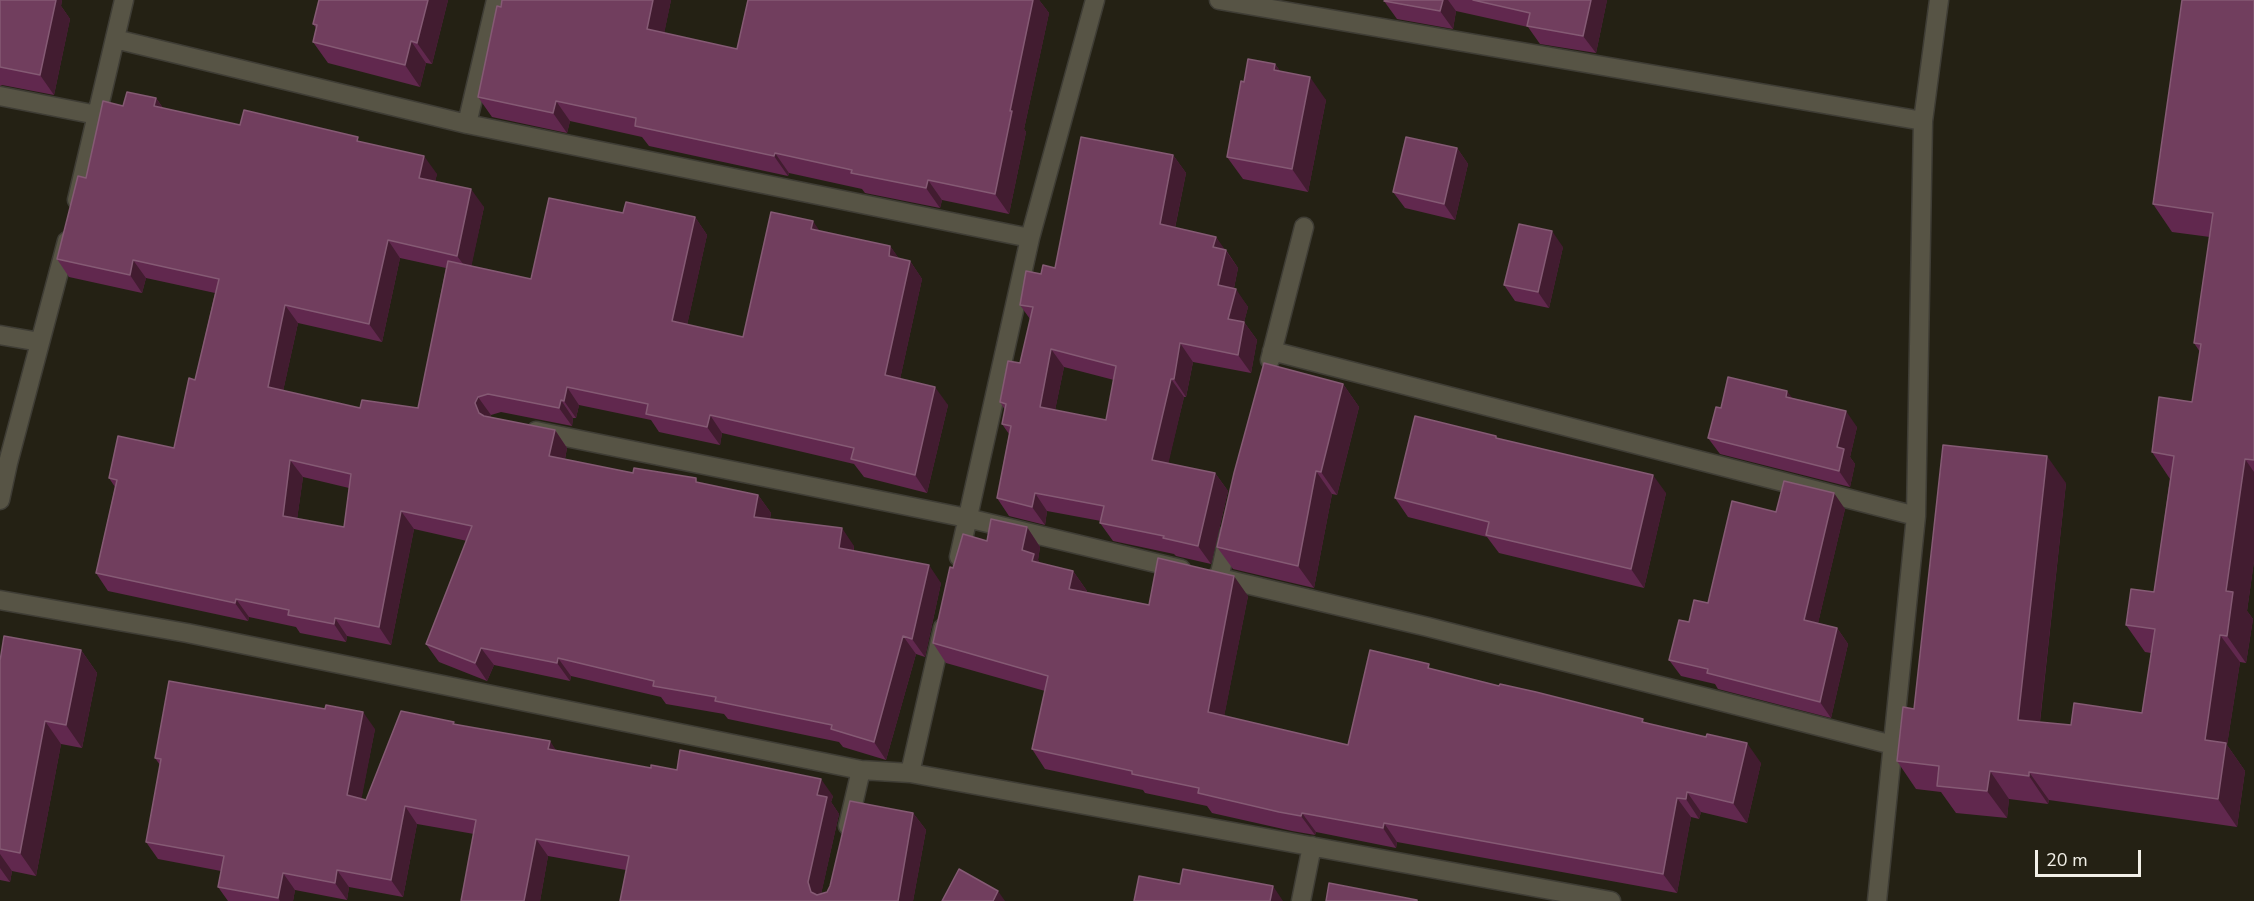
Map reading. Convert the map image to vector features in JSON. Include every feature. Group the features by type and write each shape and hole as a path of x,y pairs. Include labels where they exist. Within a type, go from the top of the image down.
{"street":[{"path":"0,500 124,0"},
{"path":"467,124 496,0"},
{"path":"954,576 1030,238 1095,0"},
{"path":"1220,0 1923,121"},
{"path":"1877,901 1916,516 1923,121 1939,0"},
{"path":"115,39 467,124 1030,238"},
{"path":"0,96 97,115"},
{"path":"1267,374 1304,227"},
{"path":"0,335 40,342"},
{"path":"1272,351 1916,516"},
{"path":"522,428 968,518 1428,627 1893,745"},
{"path":"1219,578 1232,521"},
{"path":"0,600 188,633 861,770 910,773 1312,846 1565,897 1611,901"},
{"path":"910,773 947,611"},
{"path":"843,846 861,770"},
{"path":"1301,901 1312,846"}],"building":[{"path":"0,0 56,0 40,75 0,67"},
{"path":"319,0 428,0 417,43 411,41 405,65 313,42 317,25 313,24"},
{"path":"502,0 653,0 647,29 737,49 748,0 1033,0 995,194 928,180 926,188 851,173 852,170 775,153 774,156 635,126 636,118 556,101 553,113 478,97 497,6 501,7"},
{"path":"1385,0 1443,0 1440,11"},
{"path":"1473,0 1591,0 1583,36 1527,26 1530,13"},
{"path":"2182,0 2254,0 2254,460 2245,459 2226,591 2233,592 2227,636 2220,635 2205,740 2226,743 2218,799 2029,772 2029,776 1990,771 1987,791 1937,786 1939,766 1897,761 1903,707 1914,709 1943,445 2047,456 2018,720 2071,725 2074,703 2142,713 2155,629 2126,625 2131,589 2154,592 2174,456 2152,452 2159,397 2192,402 2201,344 2194,343 2213,213 2153,204"},
{"path":"1248,59 1275,64 1274,70 1310,77 1292,169 1227,157 1241,81 1244,82"},
{"path":"127,92 156,98 154,106 240,125 244,110 358,137 357,141 424,156 419,178 471,189 457,256 388,240 369,324 285,305 268,387 360,408 362,400 418,408 448,261 531,279 549,198 623,213 626,202 695,217 672,321 743,337 771,212 813,221 811,229 890,246 889,256 910,261 885,375 935,387 915,475 851,459 854,448 710,415 707,427 646,414 648,404 567,387 564,401 561,400 559,408 488,394 478,397 475,403 479,413 484,416 555,430 549,456 633,473 634,468 696,478 696,482 758,495 754,517 842,528 839,548 929,565 912,639 903,636 874,742 831,729 832,725 715,701 716,697 653,686 654,681 558,658 557,663 481,648 475,663 426,644 472,526 401,511 379,627 335,618 334,624 288,615 289,610 236,599 235,603 96,573 117,480 109,478 118,436 174,448 189,378 195,380 219,279 133,260 130,275 57,259 78,176 86,178 103,101 123,106","holes":["290,460 351,474 344,527 283,516"]},
{"path":"1081,137 1173,155 1160,224 1216,237 1213,247 1226,250 1218,285 1236,289 1228,319 1244,322 1238,355 1180,343 1174,379 1171,379 1152,460 1215,473 1198,546 1163,538 1164,536 1100,523 1104,506 1035,493 1032,507 997,498 1011,426 1002,424 1006,404 1000,402 1008,361 1020,363 1033,307 1020,305 1026,271 1041,274 1043,265 1055,268","holes":["1051,349 1116,366 1106,420 1040,407"]},
{"path":"1406,137 1457,148 1444,204 1393,192"},
{"path":"1519,224 1552,231 1538,292 1504,285"},
{"path":"1264,363 1343,384 1321,472 1316,471 1298,566 1217,547 1234,473"},
{"path":"1728,377 1787,391 1786,397 1846,411 1837,447 1844,449 1839,471 1708,438 1716,407 1721,408"},
{"path":"1415,416 1496,436 1496,438 1653,475 1631,569 1486,535 1489,522 1395,498"},
{"path":"1784,481 1834,493 1804,620 1837,628 1820,702 1707,673 1708,669 1669,660 1679,620 1689,622 1694,600 1708,603 1732,501 1776,512"},
{"path":"991,519 1027,527 1022,550 1034,554 1032,561 1073,571 1069,589 1149,605 1158,558 1234,576 1208,712 1348,745 1370,650 1429,664 1428,668 1499,686 1500,684 1536,692 1643,719 1642,722 1706,737 1707,734 1747,743 1733,803 1687,792 1686,799 1677,798 1663,874 1384,823 1383,828 1302,813 1301,816 1279,812 1198,793 1199,788 1032,749 1048,676 933,643 950,567 953,568 963,534 987,541"},
{"path":"4,636 81,650 66,725 45,721 20,853 0,849 0,661"},
{"path":"169,681 325,709 326,705 363,712 347,795 366,800 401,711 454,722 453,724 550,741 548,749 651,768 651,765 677,770 680,750 821,779 817,795 827,797 808,882 811,892 817,895 827,892 830,886 850,801 913,813 898,901 620,901 629,856 536,839 524,901 461,901 476,820 405,806 391,880 337,870 335,883 283,873 278,898 218,887 224,856 146,842 161,759 155,758"},
{"path":"959,869 998,891 993,901 942,901"},
{"path":"1183,869 1273,886 1270,901 1134,901 1139,876 1180,884"},
{"path":"1329,883 1417,900 1417,901 1326,901"}]}
